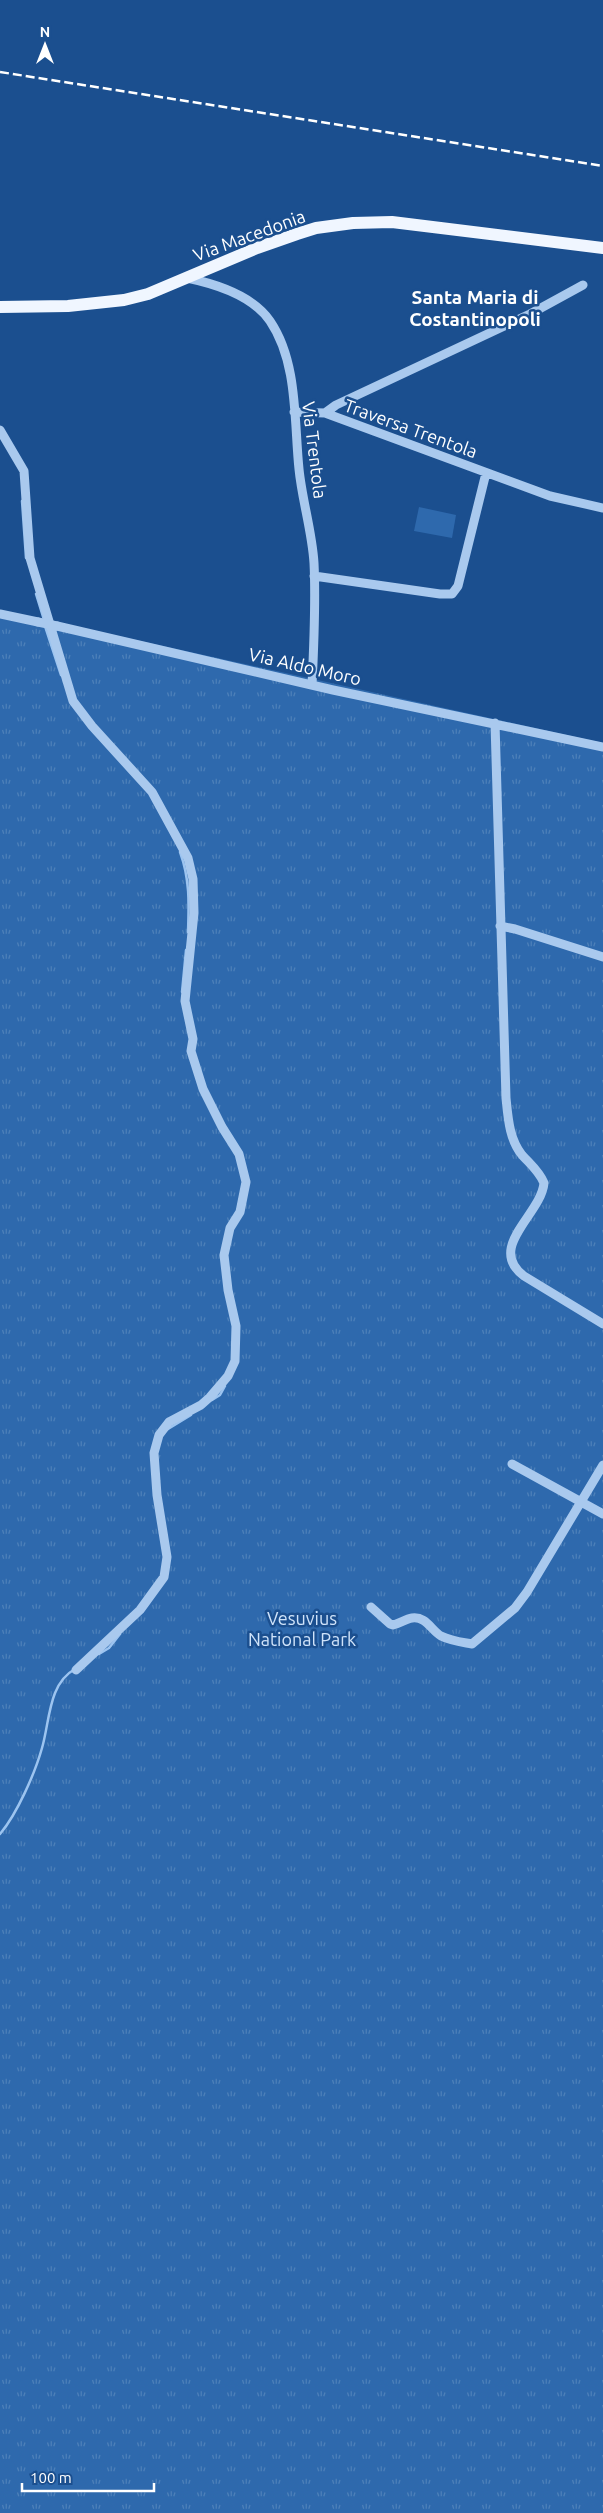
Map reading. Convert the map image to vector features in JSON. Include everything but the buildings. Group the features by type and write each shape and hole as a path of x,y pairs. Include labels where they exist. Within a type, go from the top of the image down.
{"main road":[{"name":"Via Macedonia","path":"0,307 68,306 124,300 148,294 297,234 316,228 353,223 407,224 603,248"}],"street":[{"name":"Via Trentola","path":"185,278 213,284 252,303 269,320 283,345 294,412 300,482 309,528 314,576 312,684"},
{"path":"325,413 336,405 530,314 584,285"},
{"name":"Traversa Trentola","path":"294,412 325,413 550,496 603,508"},
{"path":"0,430 24,471 30,558 73,701 92,726 152,792 188,858 193,879 194,913 185,1001 193,1040 191,1051 204,1089 222,1127 239,1154 246,1182 240,1212 230,1228 224,1255 228,1290 236,1326 235,1361 228,1376 210,1397 201,1405 169,1422 159,1435 154,1453 157,1495 167,1557 164,1577 140,1610 76,1670"},
{"name":"Traversa Trentola","path":"314,576 440,594 452,594 458,586 486,473"},
{"name":"Via Aldo Moro","path":"0,614 603,747"},
{"path":"495,723 506,1098 510,1133 520,1153 536,1169 544,1183 540,1200 511,1244 514,1268 603,1324"},
{"path":"500,926 603,957"},
{"path":"512,1464 603,1514"},
{"path":"370,1607 390,1624 393,1625 412,1618 418,1618 427,1622 440,1635 454,1641 472,1644 515,1608 527,1592 603,1465"}],"green space":[{"path":"419,507 456,515 452,538 414,531"},
{"name":"Vesuvius National Park","path":"0,610 603,743 603,2513 0,2513"}],"waterway":[{"path":"22,501 26,558"},
{"path":"36,594 44,620"},
{"path":"45,626 61,675"},
{"path":"180,852 187,882 189,902 188,932"},
{"path":"182,992 186,950"},
{"path":"212,1400 220,1395 225,1386"},
{"path":"168,1429 191,1415"},
{"path":"99,1654 109,1648 120,1634"},
{"path":"0,1834 19,1805 35,1769 55,1693 66,1676 75,1669"}],"railway":[{"path":"0,72 603,166"}],"district":[{"name":"Santa Maria di Costantinopoli","path":"475,308"}]}
